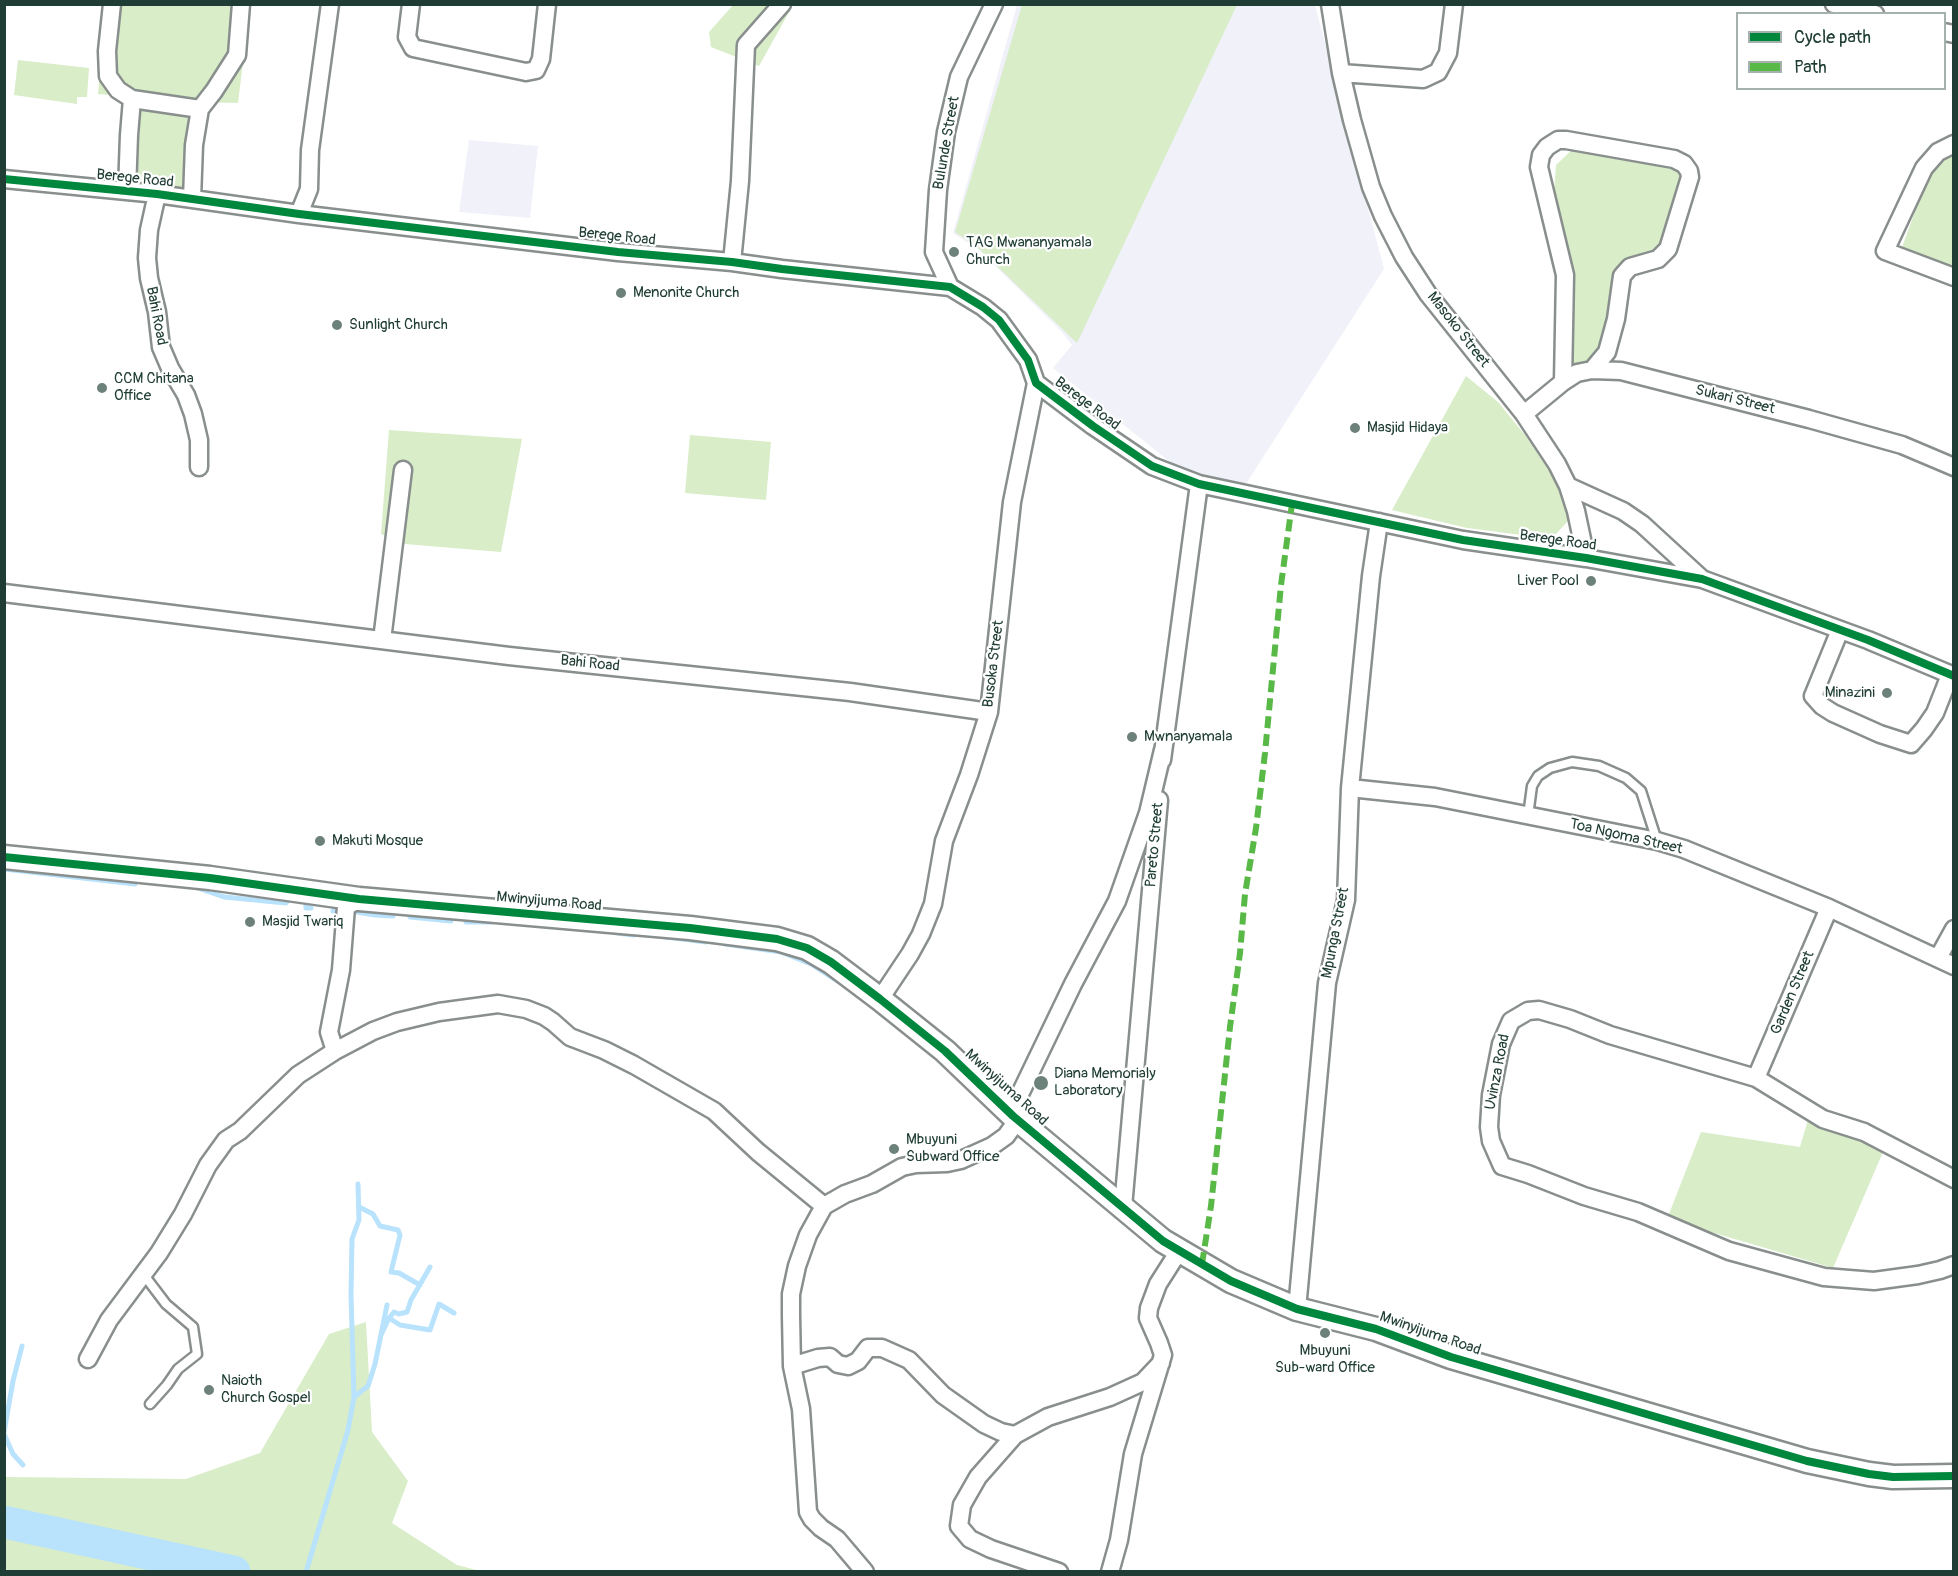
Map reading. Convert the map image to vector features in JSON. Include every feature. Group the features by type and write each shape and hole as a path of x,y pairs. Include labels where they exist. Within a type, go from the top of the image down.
{"street":[{"path":"112,4 107,51 108,76 118,90 132,99 200,110"},
{"path":"192,199 194,146 200,110 237,55 241,4"},
{"path":"299,214 309,189 310,150 330,4"},
{"path":"411,4 407,37 413,48 526,72 536,70 541,59 547,4"},
{"path":"732,262 740,182 746,45 782,4"},
{"name":"Bulunde Street","path":"950,287 934,252 938,190 946,132 959,77 994,4"},
{"name":"Masoko Street","path":"1330,4 1341,73 1371,187 1404,258 1428,294 1524,414 1557,464 1568,486 1576,511 1586,558"},
{"path":"1341,73 1423,79 1438,72 1448,53 1454,4"},
{"path":"1834,4 1867,12"},
{"path":"128,191 132,99"},
{"path":"1563,382 1565,275 1539,167 1541,155 1547,147 1558,140 1674,159 1684,164 1690,177 1668,249 1658,259 1630,267 1622,276 1616,319 1607,352 1592,370"},
{"path":"1953,144 1938,152 1924,168 1885,251 1953,277"},
{"name":"Berege Road","path":"4,179 157,194 299,214 618,252 732,262 950,287 983,306 999,320 1028,360 1036,382 1093,426 1152,466 1199,484 1463,540 1586,558 1702,579 1840,630 1952,675"},
{"name":"Bahi Road","path":"157,194 149,230 147,258 149,278 157,312 160,346 186,395 193,414 199,440 199,467"},
{"name":"Sukari Street","path":"1524,414 1577,373 1592,370 1621,371 1902,445 1953,467"},
{"name":"Busoka Street","path":"880,999 910,954 933,904 944,841 969,775 989,712 1012,502 1036,382"},
{"path":"382,640 403,470"},
{"name":"Pareto Street","path":"1123,1207 1163,750 1199,484"},
{"path":"1568,486 1623,511 1642,524 1702,579"},
{"name":"Mpunga Street","path":"1297,1309 1327,983 1346,900 1350,788 1371,576 1379,522"},
{"name":"Bahi Road","path":"4,593 382,640 850,692 989,712"},
{"path":"1840,630 1813,696 1833,713 1880,734 1911,744 1935,713 1952,675"},
{"path":"865,1572 837,1539 821,1528 807,1512 801,1409 792,1366 790,1316 797,1266 808,1235 824,1206 845,1194 872,1184 902,1167 961,1160 992,1146 1006,1136 1014,1125 1013,1116 1019,1098 1056,1018 1118,901 1148,813 1163,750"},
{"name":"Toa Ngoma Street","path":"1350,788 1435,797 1657,841 1684,849 1829,908 1953,966"},
{"name":"Mwinyijuma Road","path":"4,857 210,878 359,899 690,928 777,939 807,948 831,962 945,1051 1013,1116 1162,1241 1231,1281 1297,1309 1376,1329 1451,1357 1808,1461 1893,1478 1953,1476"},
{"path":"335,1051 330,1032 341,970 346,907 359,899"},
{"name":"Garden Street","path":"1756,1078 1829,908"},
{"path":"1938,958 1953,929"},
{"path":"88,1359 109,1320 144,1275 183,1214 218,1149 226,1140 240,1131 298,1075 335,1051 373,1031 397,1022 439,1012 484,1005 512,1005 553,1022 570,1037 634,1065 714,1111 758,1152 824,1206"},
{"name":"Uvinza Road","path":"1953,1179 1864,1132 1823,1119 1756,1078 1610,1035 1570,1019 1539,1010 1528,1011 1511,1021 1501,1044 1491,1095 1489,1127 1491,1141 1502,1166 1584,1196 1638,1212 1729,1251 1824,1277 1874,1281 1918,1275 1953,1265"},
{"path":"1110,1572 1119,1540 1133,1454 1163,1355 1148,1318 1149,1308 1158,1284 1179,1251"},
{"path":"792,1366 830,1357 838,1364 848,1366 858,1361 868,1348 882,1348 909,1360 943,1395 984,1424 1001,1432 1015,1435"},
{"path":"1059,1572 991,1549 970,1539 959,1526 962,1505 978,1477 1015,1435 1048,1417 1110,1397 1143,1382 1161,1363"}],"lane":[{"path":"1528,816 1532,786 1538,776 1550,768 1572,762 1599,766 1626,778 1641,791 1657,841"},
{"path":"144,1275 166,1304 193,1327 197,1354 178,1369 150,1404"}],"shaded area":[{"path":"1017,5 1315,5 1384,269 1235,501 1175,466 1053,368 1072,345 1062,332 980,251 953,233"},
{"path":"469,140 538,146 530,218 459,212"}],"green space":[{"path":"106,5 250,5 238,103 198,102 190,189 125,184 134,97 98,94"},
{"path":"733,5 793,5 759,66 711,47 709,32"},
{"path":"1022,5 1237,5 1077,343 979,249 955,232"},
{"path":"18,60 89,68 87,97 77,97 77,104 14,95"},
{"path":"1953,146 1953,271 1901,250 1936,154"},
{"path":"1574,148 1671,158 1692,174 1663,255 1629,268 1607,366 1569,364 1573,282 1550,246 1556,165"},
{"path":"1466,376 1498,402 1525,435 1571,503 1569,520 1556,534 1545,538 1467,528 1392,510"},
{"path":"389,430 522,439 501,552 405,544 381,534"},
{"path":"690,435 771,442 766,500 685,493"},
{"path":"1812,1106 1883,1152 1833,1268 1667,1219 1701,1132 1800,1147"},
{"path":"366,1322 372,1432 408,1481 392,1523 457,1565 480,1571 5,1571 5,1477 186,1479 260,1453 329,1334"}],"waterway":[{"path":"4,869 135,884"},
{"path":"192,886 224,897 286,903 290,898 293,899"},
{"path":"302,901 306,901 306,908 311,908"},
{"path":"333,911 345,910 393,916"},
{"path":"410,917 451,921"},
{"path":"466,922 492,922"},
{"path":"617,933 634,935"},
{"path":"666,937 706,942"},
{"path":"725,944 781,952 811,964 839,982"},
{"path":"306,1572 348,1430 354,1397 352,1239 359,1220 358,1184"},
{"path":"359,1207 373,1214 380,1226 398,1230 400,1235 391,1272 399,1273 420,1285"},
{"path":"389,1318 394,1312 399,1314 407,1312 411,1300 430,1267"},
{"path":"381,1335 389,1318 400,1325 430,1330 439,1304 454,1313"},
{"path":"354,1397 368,1386 387,1305"},
{"path":"4,1432 22,1346"},
{"path":"4,1434 13,1454 23,1465"},
{"path":"4,1522 234,1572"}],"marked path":[{"path":"1202,1264 1211,1206 1245,894 1265,753 1281,585 1292,504"}],"cycle path":[{"path":"4,179 157,194 299,214 618,252 732,262 950,287 983,307 999,320 1028,360 1036,383 1093,426 1152,466 1199,484 1463,540 1586,558 1702,579 1868,640 1954,676"},
{"path":"4,857 210,878 359,899 690,928 777,939 807,948 831,962 945,1051 1013,1116 1163,1241 1231,1281 1297,1309 1376,1329 1451,1357 1807,1461 1893,1477 1954,1476"}],"place":[{"name":"TAG Mwananyamala Church","path":"954,252"},
{"name":"Menonite Church","path":"621,293"},
{"name":"Sunlight Church","path":"337,325"},
{"name":"CCM Chitana Office","path":"102,388"},
{"name":"Masjid Hidaya","path":"1355,428"},
{"name":"Liver Pool","path":"1591,581"},
{"name":"Minazini","path":"1887,693"},
{"name":"Mwnanyamala","path":"1132,737"},
{"name":"Makuti Mosque","path":"320,841"},
{"name":"Masjid Twariq","path":"250,922"},
{"name":"Diana Memorialy Laboratory","path":"1041,1083"},
{"name":"Mbuyuni Subward Office","path":"894,1149"},
{"name":"Mbuyuni Sub-ward Office","path":"1325,1333"},
{"name":"Naioth Church Gospel","path":"209,1390"}]}
